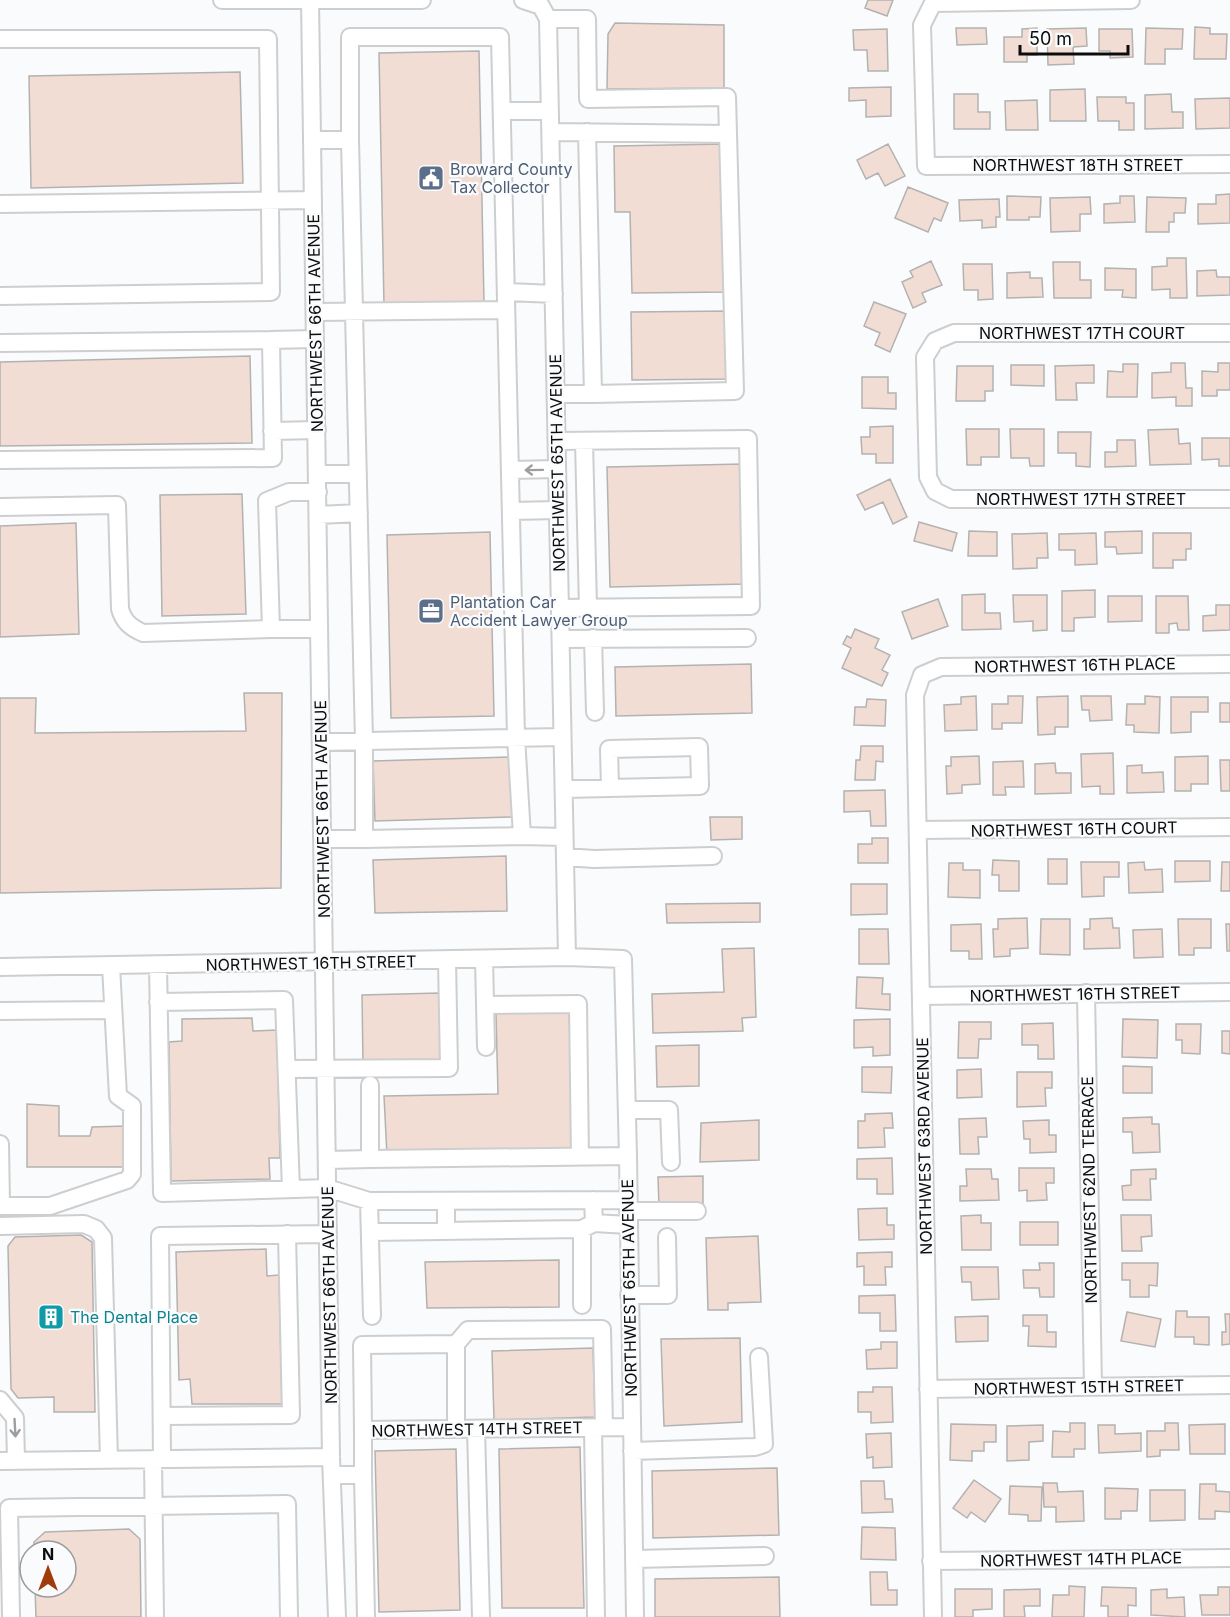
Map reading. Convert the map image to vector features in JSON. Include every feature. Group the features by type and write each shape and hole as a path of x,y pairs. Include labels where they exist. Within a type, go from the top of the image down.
{"street":[{"path":"222,0 422,0"},
{"name":"NORTHWEST 66TH AVENUE","path":"310,0 331,1457 337,1617"},
{"path":"523,0 586,20 588,99 727,97 735,391 556,394"},
{"name":"NORTHWEST 18TH STREET","path":"1131,0 933,3 922,25 926,166 1230,164"},
{"name":"NORTHWEST 65TH AVENUE","path":"545,8 551,132 567,957"},
{"path":"364,838 350,37 500,37 516,737 522,836"},
{"path":"0,39 268,39 271,292 0,296"},
{"path":"502,111 550,111"},
{"path":"551,132 728,134"},
{"path":"587,132 593,394"},
{"path":"312,140 350,140"},
{"path":"0,204 313,200"},
{"path":"506,292 554,294"},
{"path":"315,312 506,310"},
{"name":"NORTHWEST 17TH COURT","path":"935,491 928,477 926,357 935,341 954,333 1230,333"},
{"path":"0,343 315,339"},
{"path":"0,460 273,458 271,340"},
{"path":"272,431 317,430"},
{"path":"557,441 748,439 751,606 560,608"},
{"path":"584,441 588,608"},
{"path":"510,470 557,469"},
{"path":"317,474 358,474"},
{"name":"NORTHWEST 17TH STREET","path":"935,491 951,499 1230,499"},
{"path":"271,629 267,501 289,492 318,492"},
{"path":"0,507 117,505 120,609 124,620 142,633 320,629"},
{"path":"511,511 558,510"},
{"path":"318,514 359,513"},
{"path":"593,638 595,712"},
{"path":"561,639 747,638"},
{"name":"NORTHWEST 16TH PLACE","path":"922,675 941,666 1230,664"},
{"name":"NORTHWEST 63RD AVENUE","path":"922,675 915,695 933,1617"},
{"path":"321,742 562,737"},
{"path":"564,789 610,788 700,786 699,747 609,749 610,788"},
{"name":"NORTHWEST 16TH COURT","path":"918,830 1230,827"},
{"path":"323,839 564,837"},
{"path":"565,857 594,859 713,856"},
{"name":"NORTHWEST 16TH STREET","path":"0,967 567,957 623,959"},
{"path":"484,959 486,1047"},
{"name":"NORTHWEST 65TH AVENUE","path":"623,959 635,1617"},
{"path":"287,1069 449,1068 447,960"},
{"path":"158,965 162,1193 327,1188 369,1201 593,1200 628,1212"},
{"path":"0,1144 1,1206 50,1206 127,1180 132,1173 132,1106 118,1096 111,966"},
{"name":"NORTHWEST 16TH STREET","path":"921,996 1230,992"},
{"name":"NORTHWEST 62ND TERRACE","path":"1086,993 1093,1386"},
{"path":"158,1002 284,1000 291,1189"},
{"path":"485,1005 578,1004 580,1157"},
{"path":"0,1011 114,1010"},
{"path":"370,1085 370,1160"},
{"path":"627,1110 669,1110 671,1162"},
{"path":"327,1160 628,1156"},
{"path":"582,1305 588,1226 593,1200"},
{"path":"369,1201 372,1316"},
{"path":"446,1201 446,1231"},
{"path":"370,1232 588,1226 628,1212 697,1211"},
{"path":"0,1226 84,1224 96,1229 103,1238 109,1460"},
{"path":"162,1416 291,1415 287,1234"},
{"path":"155,1617 154,1506 162,1416 160,1236 328,1234"},
{"path":"629,1296 668,1295 667,1237"},
{"path":"456,1429 456,1344 468,1330 630,1328"},
{"path":"596,1617 598,1428 602,1329"},
{"path":"363,1430 362,1345 456,1344"},
{"path":"632,1451 755,1447 764,1444 759,1358"},
{"name":"NORTHWEST 15TH STREET","path":"928,1389 1230,1385"},
{"path":"0,1400 15,1418 8,1461 331,1457"},
{"name":"NORTHWEST 14TH STREET","path":"366,1617 363,1430 631,1427"},
{"path":"476,1429 481,1617"},
{"path":"332,1475 363,1475"},
{"path":"11,1617 9,1508 287,1504 288,1617"},
{"path":"634,1559 765,1556"},
{"name":"NORTHWEST 14TH PLACE","path":"932,1561 1230,1558"}],"building":[{"path":"868,0 893,0 887,16 865,8"},
{"path":"615,23 724,25 724,88 607,89 608,34"},
{"path":"1195,27 1210,28 1210,34 1227,34 1226,59 1194,59"},
{"path":"956,28 986,28 987,44 957,45"},
{"path":"1037,28 1037,55 1027,55 1027,62 1004,62 1004,37 1022,37 1022,29"},
{"path":"1086,28 1087,46 1073,47 1074,64 1048,65 1047,29"},
{"path":"1146,28 1183,29 1182,49 1165,49 1165,64 1145,64"},
{"path":"887,29 888,71 868,71 867,50 854,50 853,30"},
{"path":"1099,29 1132,29 1133,57 1110,58 1110,51 1099,51"},
{"name":"Broward County Tax Collector","path":"479,51 484,303 384,305 379,53"},
{"path":"240,72 243,183 31,188 29,76"},
{"path":"891,87 891,116 866,117 866,100 849,101 849,88"},
{"path":"1085,89 1086,121 1050,121 1050,90"},
{"path":"954,94 978,94 978,112 990,112 990,129 954,129"},
{"path":"1171,94 1172,112 1183,112 1183,128 1145,129 1145,95"},
{"path":"1097,97 1126,97 1126,103 1134,103 1134,130 1119,130 1119,121 1098,121"},
{"path":"1230,98 1230,128 1196,129 1195,99"},
{"path":"1037,100 1038,130 1006,130 1005,101"},
{"path":"725,144 727,292 632,293 630,212 615,212 614,146"},
{"path":"888,144 905,176 885,186 878,173 866,179 857,160"},
{"path":"908,187 948,203 941,221 934,218 928,232 895,218"},
{"path":"1230,194 1230,223 1198,224 1198,204 1216,204 1216,195"},
{"path":"1007,196 1041,197 1040,217 1029,217 1029,220 1007,220"},
{"path":"1120,196 1134,196 1135,222 1104,223 1104,204 1120,203"},
{"path":"1090,197 1091,214 1080,214 1080,231 1051,232 1050,198"},
{"path":"1147,197 1186,198 1185,213 1174,213 1174,222 1169,222 1169,232 1146,232"},
{"path":"999,199 1000,217 996,217 996,227 982,228 982,220 960,221 959,200"},
{"path":"1167,258 1186,258 1187,298 1170,298 1170,289 1152,290 1152,267 1167,266"},
{"path":"931,261 942,285 922,293 926,302 913,308 902,282 913,277 910,271"},
{"path":"1053,262 1080,262 1080,280 1091,280 1091,298 1054,298"},
{"path":"963,264 992,264 993,299 978,300 978,290 964,290"},
{"path":"1105,268 1136,269 1136,298 1122,297 1123,290 1105,290"},
{"path":"1216,270 1217,277 1230,277 1230,295 1197,296 1197,271"},
{"path":"1030,272 1030,278 1042,278 1043,297 1007,298 1007,273"},
{"path":"874,302 906,314 890,352 875,345 880,333 864,326"},
{"path":"730,311 731,379 632,380 631,312"},
{"path":"250,356 252,443 0,446 0,362"},
{"path":"1171,363 1185,363 1186,388 1192,388 1192,406 1176,406 1176,397 1152,398 1152,373 1171,372"},
{"path":"1218,363 1230,363 1230,390 1217,390 1217,396 1202,396 1202,371 1218,372"},
{"path":"1123,364 1138,364 1137,397 1107,397 1108,371 1123,372"},
{"path":"1011,365 1044,365 1044,386 1011,385"},
{"path":"1094,365 1094,383 1076,383 1077,400 1056,400 1055,366"},
{"path":"957,366 993,366 993,391 985,391 985,401 956,401"},
{"path":"862,377 888,377 888,393 896,393 896,409 862,408"},
{"path":"893,426 893,463 876,463 876,454 862,454 861,437 870,437 870,427"},
{"path":"966,429 999,429 999,457 981,457 981,465 967,465"},
{"path":"1010,429 1044,429 1044,466 1030,466 1029,458 1011,458"},
{"path":"1178,429 1179,444 1190,443 1191,464 1150,465 1148,430"},
{"path":"1058,432 1091,432 1090,467 1076,466 1076,453 1058,453"},
{"path":"1202,438 1230,438 1230,466 1219,466 1219,459 1202,460"},
{"path":"1117,440 1135,440 1136,466 1105,467 1105,452 1117,452"},
{"path":"742,464 745,584 610,587 607,467"},
{"path":"890,479 907,517 893,524 883,502 865,510 857,495"},
{"path":"242,494 246,614 162,616 160,495"},
{"path":"919,522 957,533 952,551 914,541"},
{"path":"76,523 79,634 0,637 0,526"},
{"path":"969,531 997,532 997,556 968,556"},
{"path":"1142,531 1142,553 1117,554 1116,547 1105,547 1105,532"},
{"path":"490,532 494,716 391,718 387,535"},
{"path":"1047,533 1048,558 1037,558 1037,568 1013,569 1012,534"},
{"path":"1096,533 1097,564 1075,565 1075,550 1059,550 1059,534"},
{"path":"1153,533 1191,533 1191,549 1186,549 1186,560 1173,560 1173,568 1153,568"},
{"path":"1095,590 1095,617 1074,618 1074,631 1062,631 1062,591"},
{"path":"985,594 985,613 1000,613 1001,629 962,630 962,595"},
{"path":"1013,595 1047,595 1047,630 1033,631 1033,621 1014,622"},
{"path":"1108,596 1142,596 1142,621 1108,622"},
{"path":"1156,596 1188,596 1189,630 1178,630 1177,623 1169,624 1169,633 1156,633"},
{"path":"938,599 948,626 912,639 902,612"},
{"path":"1216,605 1230,605 1230,630 1203,631 1203,616 1216,615"},
{"path":"855,629 879,639 875,648 890,655 882,670 888,673 882,686 842,668 851,648 843,644 847,636 851,638"},
{"path":"751,664 752,713 616,716 615,667"},
{"path":"244,693 282,693 281,888 0,893 0,698 36,698 35,733 246,731"},
{"path":"976,696 977,730 945,731 944,705 961,704 961,697"},
{"path":"1008,696 1023,696 1022,723 1002,723 1002,729 992,729 992,704 1008,704"},
{"path":"1068,696 1068,727 1055,727 1055,734 1038,735 1037,697"},
{"path":"1081,696 1111,696 1112,720 1090,721 1089,710 1082,710"},
{"path":"1145,696 1160,697 1159,733 1134,732 1134,725 1126,725 1127,704 1145,704"},
{"path":"1171,697 1208,697 1208,712 1191,712 1191,732 1171,733"},
{"path":"867,699 886,700 885,726 854,725 855,707 866,707"},
{"path":"1220,703 1230,703 1230,722 1220,722"},
{"path":"861,746 883,746 883,762 876,761 875,780 855,780 856,760 860,760"},
{"path":"1113,753 1114,794 1100,794 1100,786 1082,787 1081,754"},
{"path":"979,756 980,784 962,785 962,793 947,794 946,766 951,766 951,757"},
{"path":"1208,756 1208,784 1191,784 1191,791 1175,791 1175,757"},
{"path":"511,757 513,817 375,821 373,761"},
{"path":"1220,760 1230,760 1230,791 1221,791"},
{"path":"1023,761 1024,787 1005,787 1006,795 993,795 993,762"},
{"path":"1055,763 1056,773 1071,773 1071,793 1035,794 1035,764"},
{"path":"1142,765 1142,773 1163,772 1164,792 1127,793 1127,766"},
{"path":"885,790 886,826 871,826 870,811 844,812 844,791"},
{"path":"710,817 742,817 742,839 711,840"},
{"path":"872,838 888,838 888,863 858,863 858,844 872,844"},
{"path":"506,856 507,911 375,913 373,860"},
{"path":"1048,859 1067,859 1067,884 1048,884"},
{"path":"993,860 1019,861 1019,891 999,891 999,875 992,875"},
{"path":"1175,861 1210,861 1210,881 1175,882"},
{"path":"1081,862 1119,862 1119,877 1104,877 1104,896 1082,897"},
{"path":"1144,862 1145,870 1162,869 1163,892 1129,893 1128,863"},
{"path":"1222,862 1230,862 1230,891 1221,891"},
{"path":"949,863 963,863 963,870 980,870 980,898 948,897"},
{"path":"851,884 887,884 887,914 851,915"},
{"path":"760,903 760,922 667,923 666,904"},
{"path":"1027,918 1028,948 1010,949 1010,956 994,957 993,929 998,929 998,919"},
{"path":"1112,918 1113,928 1119,928 1120,948 1084,949 1084,929 1090,929 1090,919"},
{"path":"1041,919 1070,919 1070,955 1040,954"},
{"path":"1178,919 1211,919 1211,948 1194,948 1194,955 1179,955"},
{"path":"981,924 982,959 969,959 969,951 951,951 951,925"},
{"path":"1226,924 1230,924 1230,951 1227,951"},
{"path":"859,929 888,929 889,964 859,964"},
{"path":"1162,929 1163,957 1134,958 1133,930"},
{"path":"754,948 756,1017 742,1018 743,1031 653,1033 652,994 724,992 722,949"},
{"path":"857,977 883,978 882,994 890,994 890,1010 856,1008"},
{"path":"439,993 441,1062 363,1064 362,995"},
{"path":"569,1011 574,1154 387,1156 384,1096 498,1094 496,1013"},
{"path":"252,1018 253,1031 277,1030 280,1158 269,1158 270,1179 171,1181 169,1042 182,1041 182,1019"},
{"path":"890,1019 890,1055 873,1056 873,1047 854,1048 854,1020"},
{"path":"1123,1019 1158,1020 1157,1058 1122,1057"},
{"path":"959,1022 991,1022 991,1039 979,1039 978,1058 958,1058"},
{"path":"1053,1023 1054,1059 1038,1059 1038,1045 1022,1045 1022,1024"},
{"path":"1176,1024 1201,1024 1200,1054 1182,1053 1182,1040 1176,1040"},
{"path":"1222,1031 1230,1031 1230,1054 1222,1053"},
{"path":"699,1045 699,1086 657,1087 656,1046"},
{"path":"1123,1066 1152,1067 1152,1093 1123,1093"},
{"path":"862,1067 892,1067 891,1093 862,1092"},
{"path":"981,1069 982,1097 957,1098 957,1070"},
{"path":"1017,1072 1052,1072 1052,1088 1045,1088 1046,1106 1017,1107"},
{"path":"27,1104 59,1106 59,1136 90,1136 92,1127 126,1126 127,1167 27,1167"},
{"path":"892,1113 893,1128 884,1128 885,1147 858,1148 858,1121 865,1121 865,1114"},
{"path":"1152,1117 1152,1124 1159,1124 1160,1152 1133,1153 1132,1132 1123,1132 1123,1118"},
{"path":"986,1118 987,1137 978,1137 979,1154 960,1154 959,1119"},
{"path":"759,1120 759,1160 700,1162 701,1123"},
{"path":"1049,1120 1049,1135 1056,1135 1056,1152 1030,1153 1030,1139 1024,1139 1023,1121"},
{"path":"892,1158 893,1194 877,1194 877,1179 857,1179 857,1159"},
{"path":"1019,1168 1054,1168 1054,1183 1046,1183 1047,1200 1027,1201 1027,1190 1019,1191"},
{"path":"966,1169 991,1169 992,1179 998,1179 999,1200 960,1201 960,1186 967,1186"},
{"path":"1156,1169 1156,1179 1150,1179 1151,1200 1123,1200 1122,1186 1131,1185 1131,1170"},
{"path":"703,1176 703,1206 659,1207 658,1177"},
{"path":"887,1208 887,1225 894,1225 894,1239 859,1240 858,1209"},
{"path":"981,1215 981,1223 991,1223 991,1250 962,1250 961,1216"},
{"path":"1121,1215 1151,1215 1152,1236 1141,1237 1142,1251 1122,1251"},
{"path":"1020,1222 1058,1222 1058,1245 1020,1245"},
{"name":"The Dental Place","path":"81,1235 92,1242 95,1412 54,1412 54,1397 18,1398 11,1389 8,1246 15,1237"},
{"path":"758,1236 761,1302 728,1303 728,1310 708,1310 706,1238"},
{"path":"266,1249 267,1276 279,1275 282,1404 192,1404 190,1379 179,1380 176,1252"},
{"path":"892,1252 892,1267 885,1267 886,1285 864,1285 864,1266 857,1267 857,1253"},
{"path":"559,1260 559,1307 427,1308 425,1262"},
{"path":"1039,1263 1054,1263 1054,1297 1040,1297 1039,1288 1024,1288 1023,1270 1040,1270"},
{"path":"1122,1263 1158,1263 1157,1286 1149,1285 1149,1297 1130,1297 1130,1280 1122,1280"},
{"path":"961,1267 998,1267 999,1299 972,1300 971,1282 962,1282"},
{"path":"895,1295 896,1331 880,1331 880,1313 859,1313 859,1296"},
{"path":"1176,1311 1187,1311 1187,1317 1209,1317 1209,1345 1194,1344 1194,1337 1175,1337"},
{"path":"1127,1312 1161,1319 1155,1347 1121,1341"},
{"path":"1225,1314 1230,1314 1230,1344 1222,1345 1222,1332 1226,1332"},
{"path":"1023,1315 1047,1315 1047,1332 1056,1332 1056,1347 1028,1346 1029,1326 1023,1326"},
{"path":"988,1316 988,1341 956,1342 955,1317"},
{"path":"740,1338 742,1422 664,1426 661,1339"},
{"path":"881,1342 897,1342 897,1368 867,1369 866,1350 881,1349"},
{"path":"593,1348 595,1417 494,1420 492,1351"},
{"path":"873,1387 892,1387 893,1422 871,1423 871,1412 858,1412 858,1392 873,1392"},
{"path":"1070,1423 1085,1423 1085,1449 1074,1449 1074,1457 1052,1457 1053,1431 1070,1432"},
{"path":"1165,1423 1178,1423 1179,1450 1160,1450 1160,1456 1147,1457 1147,1431 1165,1431"},
{"path":"951,1424 996,1425 996,1442 984,1442 984,1451 972,1451 972,1461 950,1460"},
{"path":"1225,1424 1225,1454 1190,1454 1189,1425"},
{"path":"1043,1425 1043,1441 1029,1442 1029,1460 1007,1461 1007,1426"},
{"path":"1098,1425 1115,1425 1115,1434 1141,1433 1141,1451 1099,1453"},
{"path":"891,1433 892,1467 873,1468 873,1457 867,1458 866,1434"},
{"path":"580,1447 584,1608 502,1608 499,1449"},
{"path":"456,1449 460,1610 379,1612 375,1451"},
{"path":"777,1468 779,1535 653,1538 652,1471"},
{"path":"974,1480 1001,1499 985,1522 971,1512 967,1518 953,1508"},
{"path":"861,1481 884,1481 885,1499 892,1499 893,1512 862,1513"},
{"path":"1043,1483 1057,1483 1058,1492 1083,1491 1084,1521 1056,1522 1056,1507 1044,1507"},
{"path":"1200,1484 1216,1484 1216,1491 1230,1492 1230,1512 1215,1511 1215,1519 1199,1519"},
{"path":"1010,1486 1042,1487 1041,1521 1028,1521 1028,1515 1009,1514"},
{"path":"1105,1488 1138,1489 1137,1511 1121,1511 1121,1519 1105,1519"},
{"path":"1150,1490 1185,1490 1185,1520 1150,1521"},
{"path":"862,1527 895,1528 896,1560 861,1559"},
{"path":"129,1529 140,1539 141,1617 36,1617 35,1599 78,1599 78,1539 37,1539 45,1532"},
{"path":"870,1572 887,1572 888,1590 897,1590 897,1605 871,1605"},
{"path":"779,1577 780,1617 655,1617 655,1579"},
{"path":"1069,1586 1085,1587 1084,1617 1052,1617 1053,1595 1069,1595"},
{"path":"1102,1587 1136,1588 1136,1606 1128,1605 1128,1617 1108,1617 1108,1606 1101,1606"},
{"path":"1218,1587 1230,1587 1230,1615 1202,1615 1200,1595 1218,1595"},
{"path":"955,1589 992,1589 992,1609 973,1610 973,1617 955,1617"},
{"path":"1040,1589 1040,1606 1024,1606 1025,1617 1004,1617 1004,1590"},
{"path":"1167,1589 1167,1598 1184,1597 1185,1617 1151,1615 1151,1590"}],"place":[{"name":"Broward County Tax Collector","path":"431,178"},
{"name":"Plantation Car Accident Lawyer Group","path":"431,611"},
{"name":"The Dental Place","path":"51,1317"}]}
